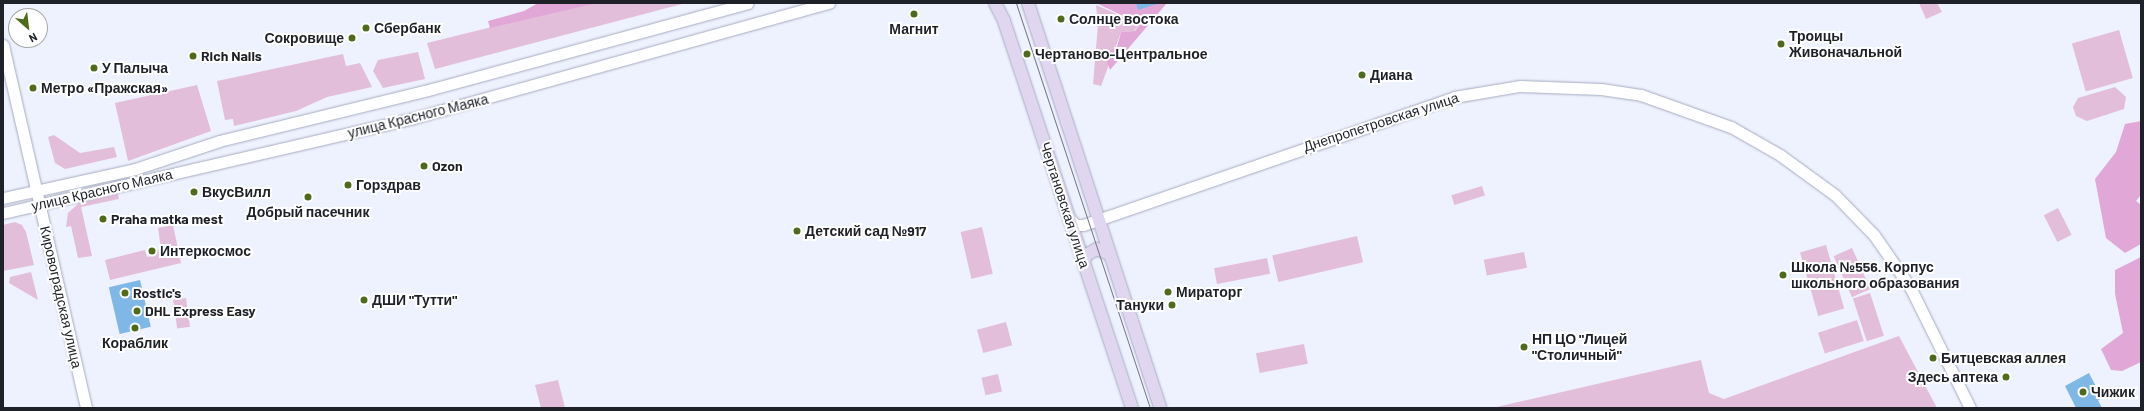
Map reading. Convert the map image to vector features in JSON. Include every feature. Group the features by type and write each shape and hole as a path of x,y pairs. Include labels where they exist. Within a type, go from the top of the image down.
{"main road":[{"name":"Чертановская улица","path":"995,3 1004,21 1132,408"},
{"name":"Чертановская улица","path":"1028,3 1160,408"},
{"path":"1084,261 1086,255 1097,249 1109,254"}],"street":[{"name":"улица Красного Маяка","path":"3,198 135,169 219,141 426,90 748,3"},
{"name":"улица Красного Маяка","path":"3,213 424,115 828,3"},
{"name":"Кировоградская улица","path":"3,45 86,408"},
{"name":"Днепропетровская улица","path":"1069,218 1076,225 1083,225 1454,98 1520,86 1601,89 1641,95 1731,127 1780,155 1835,196 1874,235 1906,280 1970,408"}],"shaded area":[{"path":"538,3 597,3 490,28 488,21 524,11"},
{"path":"588,3 686,3 435,69 427,43"},
{"path":"1096,3 1167,3 1110,70 1106,59 1108,52 1117,47 1121,32 1135,31 1140,24"},
{"path":"1919,3 1937,3 1942,12 1926,19"},
{"path":"1096,5 1140,24 1134,31 1121,32 1101,86 1093,84 1098,24"},
{"path":"2119,30 2133,78 2086,92 2072,44"},
{"path":"418,52 425,79 383,88 373,71 378,60"},
{"path":"343,54 346,66 360,63 372,87 327,97 296,111 234,126 233,119 225,120 217,81"},
{"path":"197,85 211,131 128,161 115,103"},
{"path":"2115,87 2126,97 2124,109 2087,121 2076,116 2073,107 2078,98"},
{"path":"2141,121 2141,195 2136,201 2141,205 2141,244 2125,253 2106,238 2095,179 2116,152 2125,124"},
{"path":"54,135 80,153 114,147 117,157 65,169 55,163 48,137"},
{"path":"1482,186 1485,196 1454,205 1451,195"},
{"path":"118,194 119,199 81,207 92,256 78,258 71,226 66,227 68,213 79,203"},
{"path":"2058,208 2072,235 2057,242 2044,215"},
{"path":"15,222 22,225 26,232 34,265 3,271 3,225"},
{"path":"173,225 181,263 110,280 105,260 145,250 147,257 156,255 155,251 161,249 158,228"},
{"path":"982,227 993,274 971,279 961,232"},
{"path":"1357,236 1363,262 1278,282 1272,256"},
{"path":"1826,245 1844,308 1818,316 1800,252"},
{"path":"1852,248 1870,289 1852,297 1834,256"},
{"path":"1524,252 1527,268 1487,276 1484,260"},
{"path":"2141,257 2141,362 2122,371 2111,370 2101,349 2123,333 2115,294 2115,270"},
{"path":"1267,258 1270,274 1217,284 1214,268"},
{"path":"31,272 38,300 9,283 10,277"},
{"path":"1870,293 1884,336 1867,341 1853,299"},
{"path":"186,298 190,327 177,329 173,300"},
{"path":"1857,320 1864,341 1825,354 1818,333"},
{"path":"1006,322 1012,345 983,353 977,330"},
{"path":"1899,336 1937,408 1492,408 1701,360 1709,393 1724,399"},
{"path":"1304,344 1308,364 1260,373 1256,353"},
{"path":"998,374 1002,392 985,395 981,378"},
{"path":"558,380 565,408 541,408 535,385"}],"building":[{"path":"1136,3 1157,3 1157,4 1138,10"},
{"path":"140,280 151,327 120,334 109,287"},
{"name":"Чижик","path":"2089,373 2102,398 2098,400 2102,408 2076,408 2065,386"}],"tram line":[{"path":"1016,3 1150,408"}],"place":[{"name":"Магнит","path":"914,14"},
{"name":"Солнце востока","path":"1061,19"},
{"name":"Сбербанк","path":"366,28"},
{"name":"Сокровище","path":"352,38"},
{"name":"Троицы Живоначальной","path":"1781,44"},
{"name":"Чертаново-Центральное","path":"1027,54"},
{"name":"Rich Nails","path":"193,56"},
{"name":"У Палыча","path":"94,68"},
{"name":"Диана","path":"1362,75"},
{"name":"Метро «Пражская»","path":"33,88"},
{"name":"Ozon","path":"424,166"},
{"name":"Горздрав","path":"348,185"},
{"name":"ВкусВилл","path":"194,192"},
{"name":"Добрый пасечник","path":"308,197"},
{"name":"Praha matka mest","path":"103,219"},
{"name":"Детский сад №917","path":"797,231"},
{"name":"Интеркосмос","path":"152,251"},
{"name":"Школа №556. Корпус школьного образования","path":"1783,275"},
{"name":"Мираторг","path":"1168,292"},
{"name":"Rostic's","path":"125,293"},
{"name":"ДШИ \"Тутти\"","path":"364,300"},
{"name":"Тануки","path":"1172,305"},
{"name":"DHL Express Easy","path":"137,311"},
{"name":"Кораблик","path":"135,328"},
{"name":"НП ЦО \"Лицей \"Столичный\"","path":"1524,347"},
{"name":"Битцевская аллея","path":"1933,358"},
{"name":"Здесь аптека","path":"2006,377"},
{"name":"Чижик","path":"2083,392"}]}
